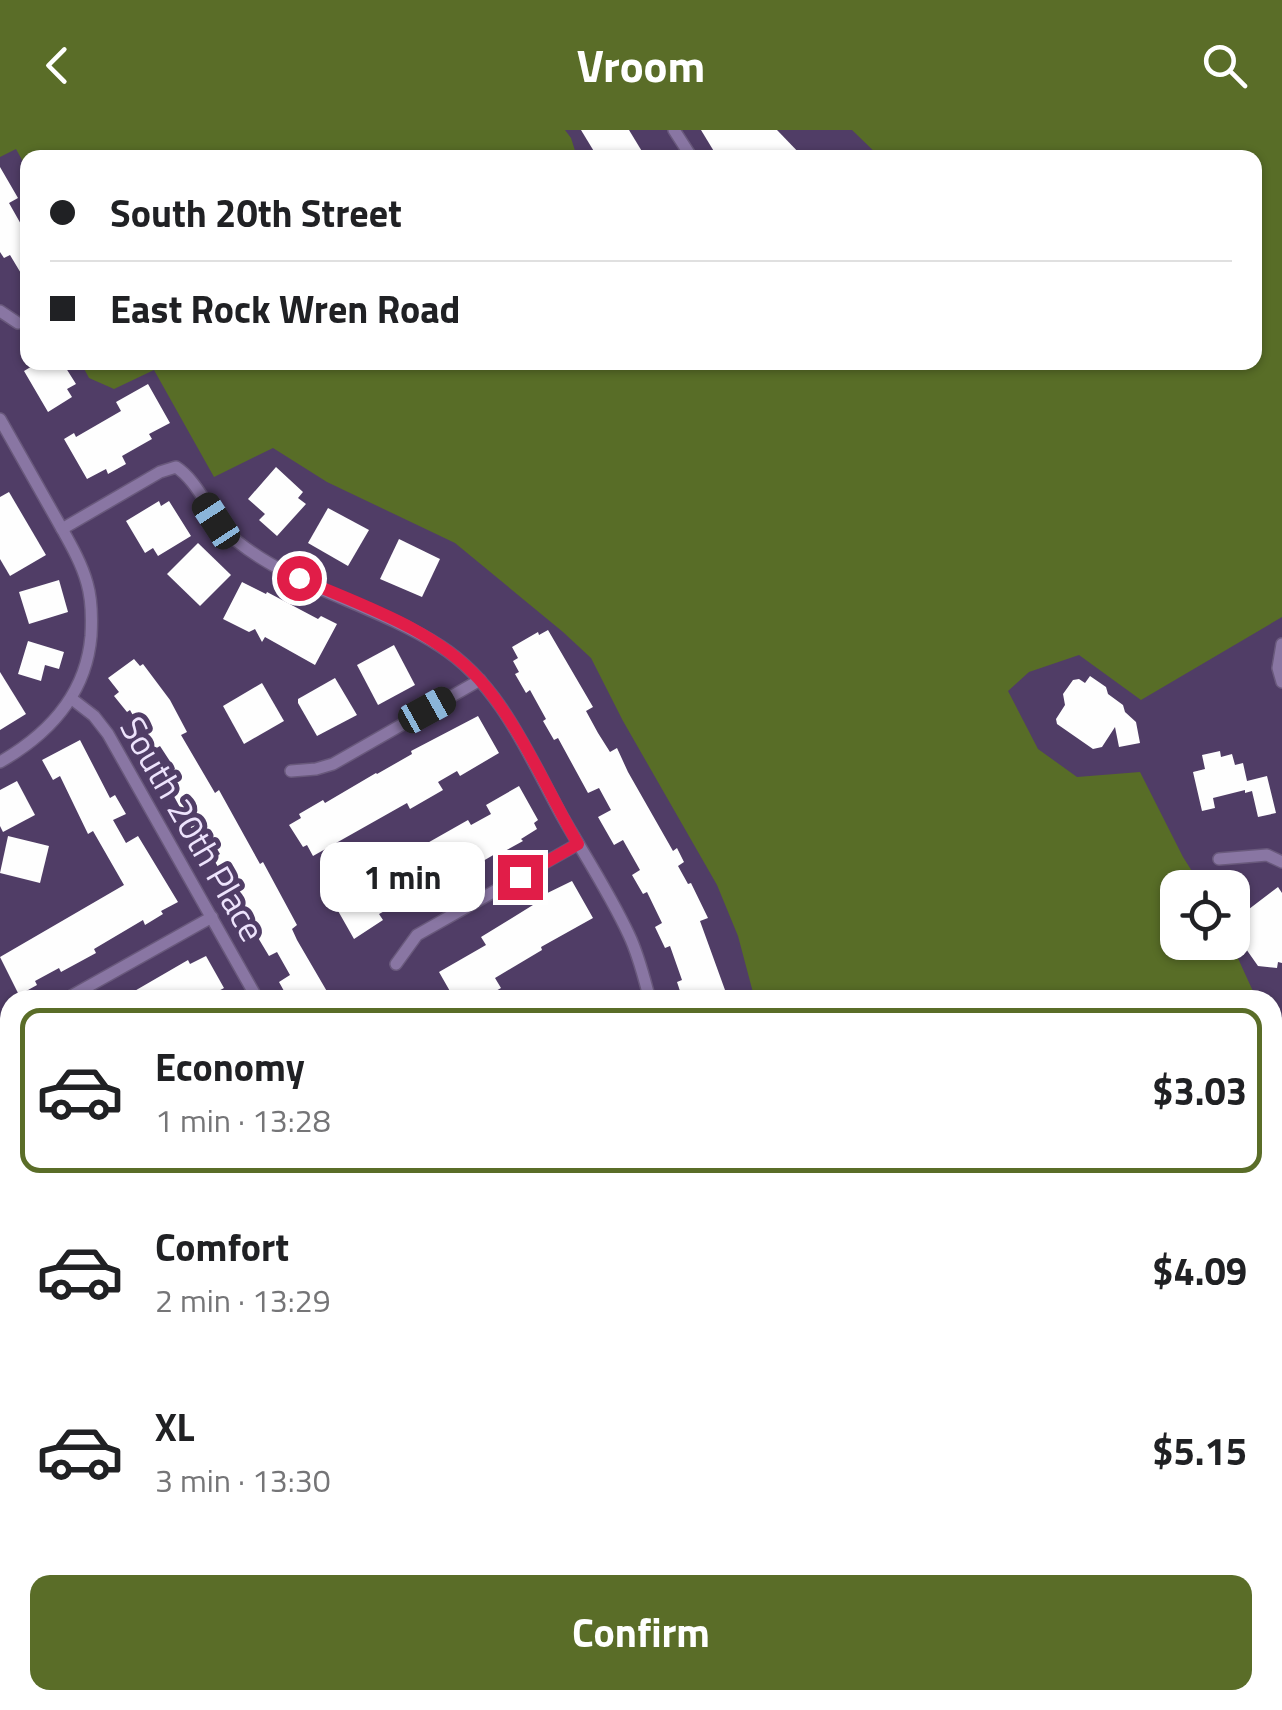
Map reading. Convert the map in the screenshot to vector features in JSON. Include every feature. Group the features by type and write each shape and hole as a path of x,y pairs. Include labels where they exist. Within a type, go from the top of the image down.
{"street":[{"path":"0,311 18,323"},
{"name":"South 20th Place","path":"0,419 87,582 92,613 90,646 72,699 103,727 252,990"},
{"path":"62,529 160,472 176,467 185,473 216,521 237,542 299,578 445,649 480,680 509,720 630,936 647,990"},
{"path":"1282,644 1278,668 1282,682"},
{"path":"291,771 333,764 480,680"},
{"path":"0,762 38,737 72,699"},
{"path":"396,964 418,936 578,844"},
{"path":"1218,859 1268,855 1282,862"},
{"path":"82,990 212,917"}],"green space":[{"path":"0,130 565,130 575,150 20,150 20,156 16,149 0,157"},
{"path":"852,130 1282,130 1282,617 1141,700 1079,655 1029,672 1008,691 1038,749 1077,777 1140,772 1191,870 1160,870 1160,960 1239,960 1252,990 752,990 738,936 717,885 591,658 455,543 327,482 273,448 214,477 154,370 1262,370 1262,150 873,150"},
{"path":"85,370 154,370 114,389 89,378"}],"building":[{"path":"581,130 629,130 641,150 593,150"},
{"path":"701,130 777,130 796,150 713,150"},
{"path":"0,167 18,198 9,203 20,222 20,272 10,255 4,258 0,252"},
{"path":"67,370 76,384 67,389 72,397 48,412 24,371"},
{"path":"148,384 170,423 122,456 126,464 87,479 64,439 74,433 76,437 121,411 116,402"},
{"path":"276,467 303,492 298,498 306,504 277,536 259,520 265,514 248,499"},
{"path":"9,492 46,555 10,576 0,559 0,497"},
{"path":"159,501 161,506 169,501 191,536 158,556 153,548 145,553 126,521"},
{"path":"328,508 369,530 348,566 308,543"},
{"path":"399,539 440,559 422,597 380,579"},
{"path":"198,543 231,575 200,606 167,574"},
{"path":"59,580 68,612 29,624 19,592"},
{"path":"242,582 318,619 321,616 337,624 315,665 265,637 262,642 255,629 249,632 223,619"},
{"path":"548,630 593,707 586,711 598,733 610,752 617,748 673,851 677,848 684,862 678,866 708,918 700,921 725,990 680,990 677,982 682,980 670,946 665,948 655,927 662,923 647,892 643,894 632,875 640,870 623,840 614,845 598,817 611,810 599,788 588,793 558,738 554,740 543,721 546,719 530,690 526,693 515,674 519,672 513,661 518,658 512,647 538,632 539,635"},
{"path":"28,641 64,652 59,669 45,665 41,681 18,674"},
{"path":"394,645 415,685 378,705 357,665"},
{"path":"134,659 140,666 143,664 170,700 187,732 181,735 215,793 219,790 260,864 263,862 297,925 292,929 297,940 326,990 283,990 279,982 290,975 277,952 269,956 245,916 242,918 232,900 241,895 229,873 223,876 213,858 220,854 207,831 196,837 163,776 175,769 160,746 153,750 149,745 130,710 127,712 114,696 119,692 108,678"},
{"path":"0,672 26,714 0,730"},
{"path":"1090,676 1106,687 1108,694 1136,722 1140,743 1119,747 1115,727 1102,747 1093,749 1057,724 1065,705 1063,694 1073,680 1085,683"},
{"path":"335,678 357,715 317,736 298,699"},
{"path":"262,683 284,721 244,744 223,706"},
{"path":"478,716 499,753 460,776 457,771 438,782 443,790 410,809 407,803 313,856 307,845 303,847 289,825 301,818 299,814"},
{"path":"80,740 110,798 115,795 126,814 113,820 126,843 138,836 178,902 145,925 143,920 94,949 96,953 35,981 37,985 28,990 16,990 0,957 124,885 93,831 88,834 60,776 53,780 42,760"},
{"path":"1220,751 1221,757 1232,754 1235,765 1243,763 1247,781 1267,776 1276,813 1258,817 1252,791 1245,790 1213,798 1215,808 1202,811 1193,772 1205,769 1202,755"},
{"path":"17,781 35,815 3,832 0,790"},
{"path":"519,786 538,820 534,823 537,829 450,883 379,914 383,920 354,939 333,902 341,898 337,890 468,820 471,825 491,814 486,805"},
{"path":"8,836 49,846 40,883 0,873"},
{"path":"572,881 593,918 495,978 501,988 498,990 449,990 439,972 486,945 481,937 533,905 531,901"},
{"path":"1278,887 1282,893 1282,963 1278,962 1277,968 1258,966 1250,955 1250,908"},
{"path":"206,956 224,988 136,990 188,960 190,964"}],"route":[{"path":"299,578 445,649 494,698 578,844 520,877"}]}
